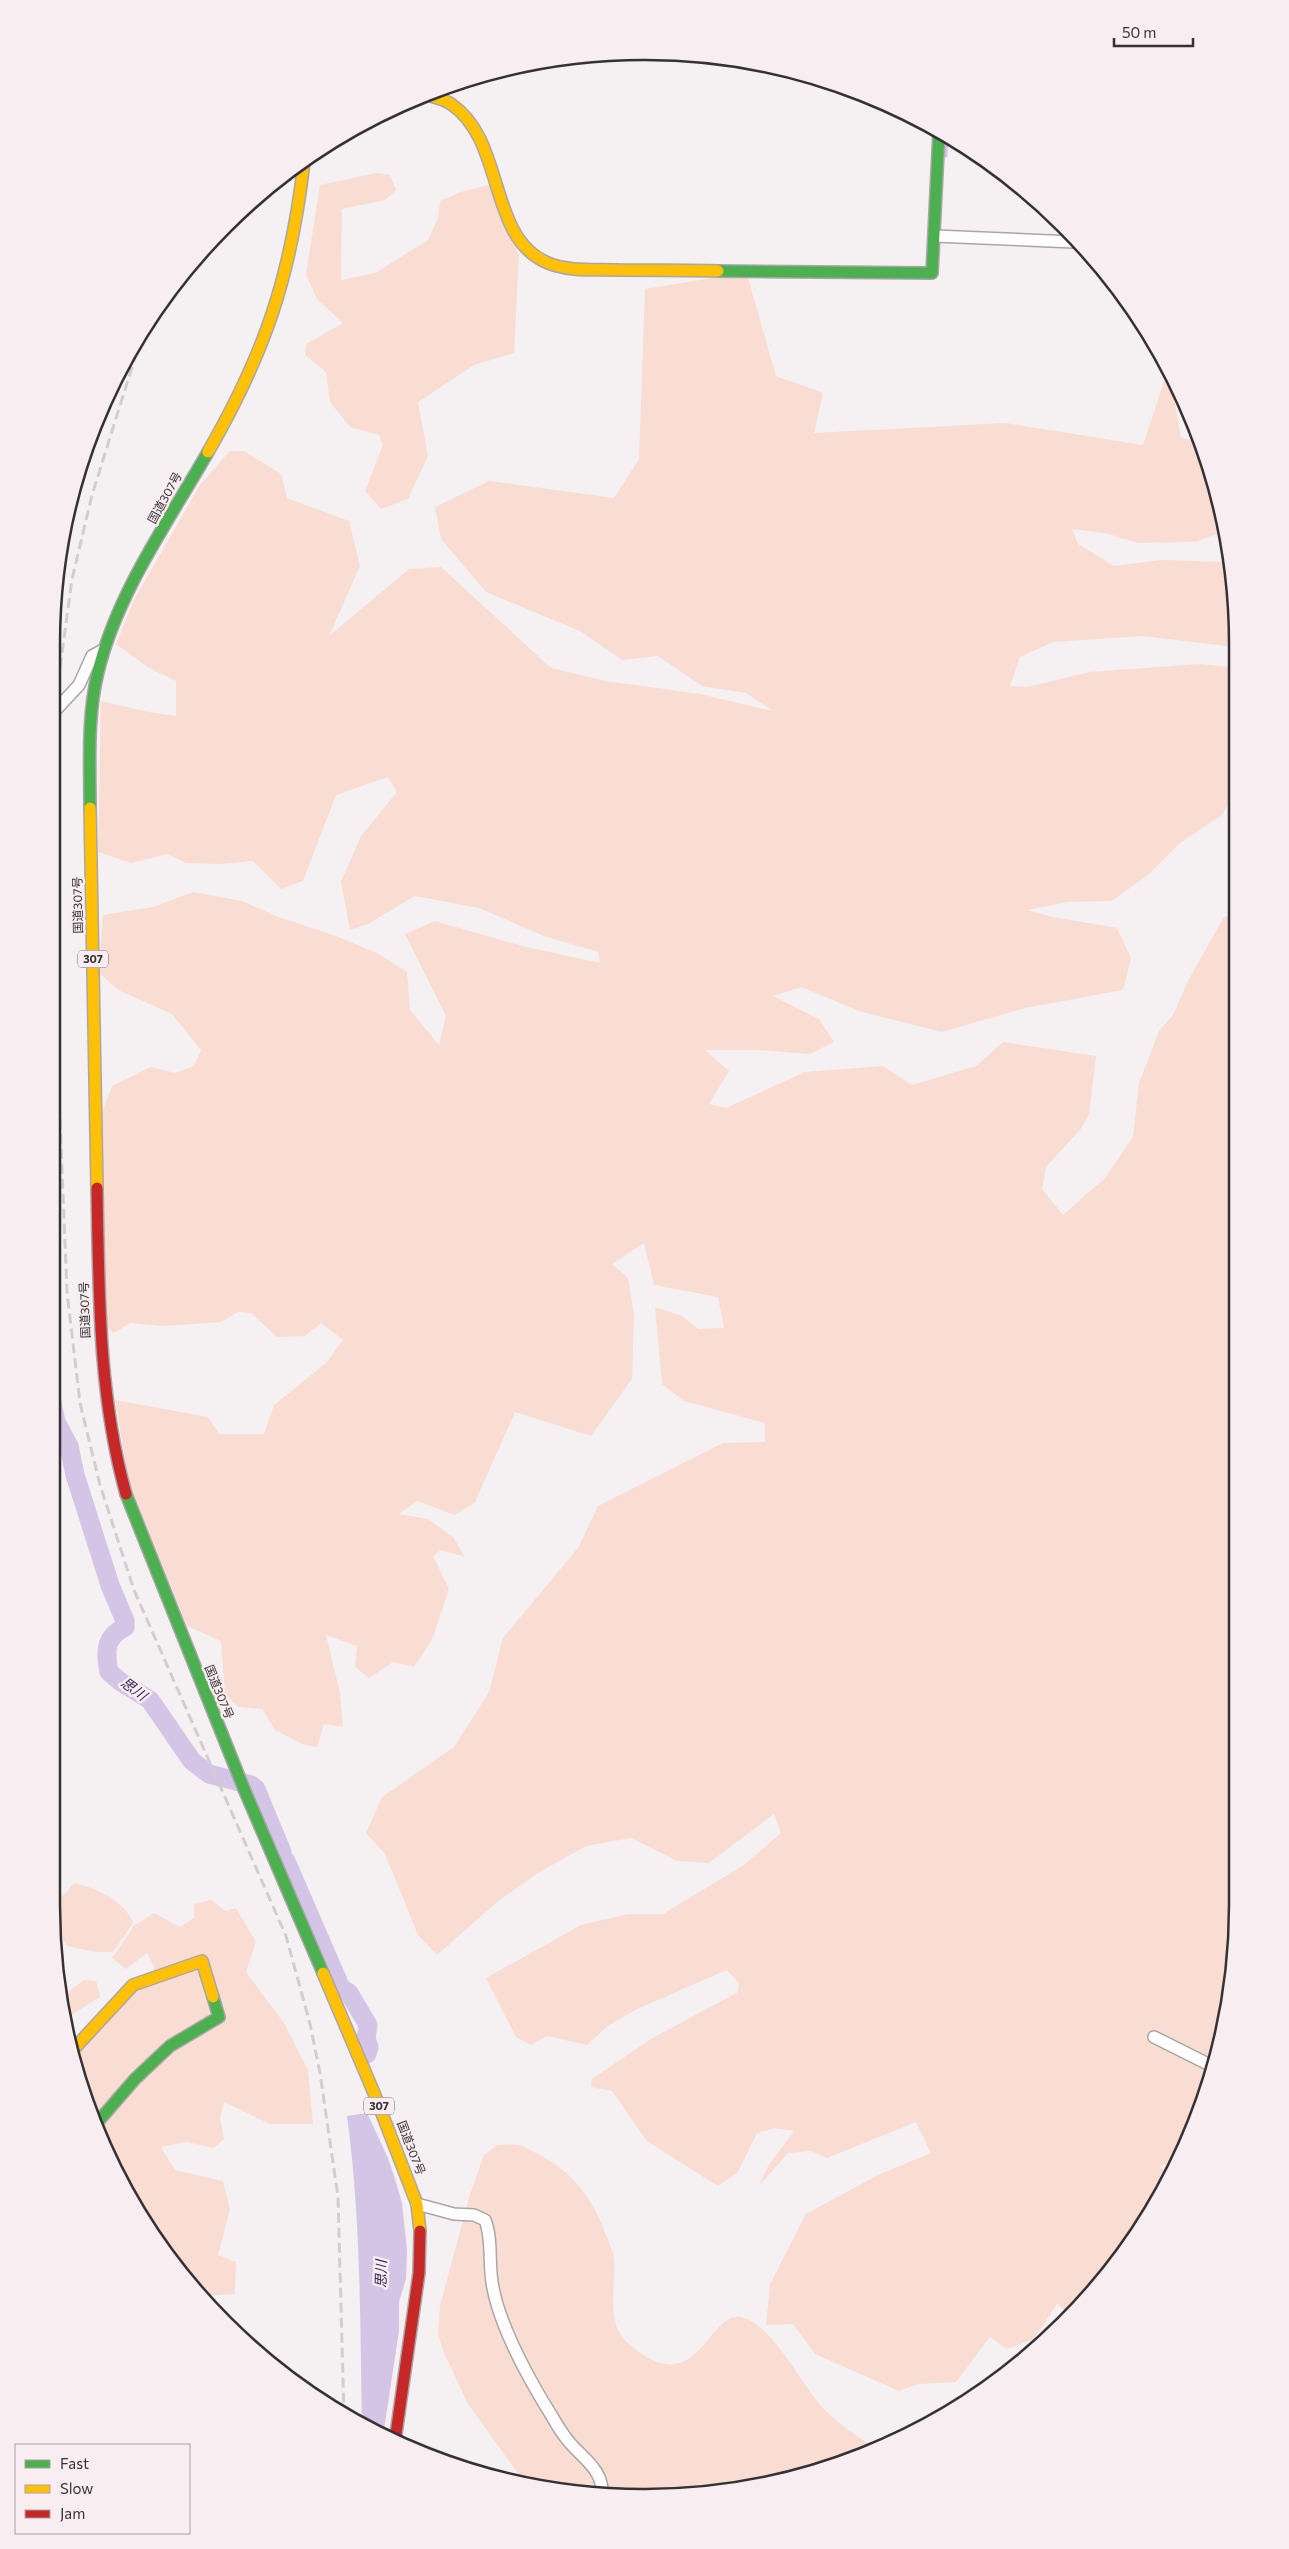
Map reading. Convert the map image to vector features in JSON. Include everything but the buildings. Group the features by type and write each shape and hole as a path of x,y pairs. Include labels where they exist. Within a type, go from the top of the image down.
{"main road":[{"path":"437,98 448,102 469,118 485,147 514,230 522,244 530,252 552,265 567,269 932,273 939,139"},
{"name":"国道307号","path":"303,171 290,261 275,310 255,360 123,601 98,674 90,729 101,1357 119,1473 130,1509 244,1789 374,2094 417,2204 420,2230 419,2273 396,2434"},
{"path":"77,2045 133,1985 202,1961 219,2017 170,2046 135,2079 101,2119"}],"street":[{"path":"935,236 1068,242"},
{"path":"60,705 79,685 92,656 105,649"},
{"path":"1154,2037 1207,2063"},
{"path":"417,2204 454,2214 474,2215 485,2220 492,2287 506,2326 533,2384 554,2420 570,2443 590,2462 598,2473 601,2488"}],"shaded area":[{"path":"377,173 390,175 396,190 385,200 342,209 341,280 375,273 428,240 438,218 440,201 461,192 489,185 519,255 514,353 474,365 418,402 428,456 408,499 381,509 365,491 383,445 379,435 350,427 330,402 326,372 305,355 306,344 343,323 317,299 306,275 320,185"},
{"path":"712,278 748,278 776,376 823,393 814,433 1005,423 1143,445 1165,378 1175,399 1181,437 1192,441 1198,457 1219,534 1195,542 1138,543 1105,533 1072,529 1078,544 1114,566 1161,560 1223,562 1224,568 1228,606 1229,648 1143,636 1053,642 1020,657 1010,686 1027,687 1090,672 1199,664 1229,667 1229,803 1222,815 1180,843 1150,873 1112,901 1067,902 1027,910 1053,917 1117,928 1131,958 1123,990 1025,1008 942,1032 862,1012 801,987 773,996 819,1019 834,1042 810,1054 759,1050 705,1050 729,1071 709,1104 726,1108 805,1072 883,1066 912,1085 976,1066 1003,1042 1096,1056 1089,1114 1080,1130 1046,1167 1042,1189 1063,1215 1105,1178 1133,1137 1139,1083 1159,1031 1173,1015 1189,979 1224,917 1229,916 1229,1904 1228,1943 1218,2019 1198,2092 1185,2128 1169,2163 1159,2166 1165,2171 1151,2197 1108,2260 1084,2290 1065,2310 1057,2304 1034,2339 1007,2349 990,2337 956,2382 918,2384 899,2391 815,2354 793,2324 766,2325 770,2284 806,2214 878,2175 931,2153 916,2122 827,2158 811,2151 788,2153 759,2186 768,2166 794,2131 774,2128 757,2133 738,2172 718,2186 647,2141 612,2091 591,2087 592,2079 651,2039 738,1992 739,1983 727,1970 637,2009 609,2025 587,2045 547,2036 531,2045 516,2037 486,1978 581,1925 629,1914 663,1914 744,1865 781,1833 774,1814 709,1863 677,1861 631,1838 586,1846 538,1873 497,1902 437,1955 418,1935 385,1854 366,1833 382,1797 454,1747 489,1692 503,1638 578,1548 598,1506 723,1443 765,1442 765,1423 684,1401 662,1384 655,1307 682,1316 698,1329 724,1328 718,1297 654,1285 644,1243 612,1264 628,1278 634,1315 632,1379 591,1436 515,1412 475,1502 455,1515 417,1501 399,1514 428,1519 453,1537 465,1557 441,1550 433,1556 449,1589 432,1640 414,1667 393,1662 369,1678 355,1667 357,1646 326,1635 340,1693 343,1727 324,1724 317,1747 302,1744 275,1730 262,1709 238,1707 225,1694 221,1641 187,1626 129,1482 115,1400 208,1417 219,1434 264,1434 274,1405 326,1363 343,1340 321,1323 305,1336 277,1337 251,1313 238,1312 221,1322 164,1326 130,1323 114,1333 104,1325 102,1112 112,1086 151,1067 175,1073 194,1066 201,1050 172,1014 120,991 99,973 103,915 153,907 193,892 242,901 276,916 336,936 379,954 407,972 410,1010 439,1045 446,1016 405,934 435,921 526,947 600,963 598,952 544,936 479,908 415,896 368,924 350,930 341,882 361,836 397,792 388,777 336,795 303,881 281,889 253,861 221,864 186,863 167,854 131,863 98,852 101,701 148,712 176,716 176,681 149,668 116,644 135,598 200,485 230,451 244,451 281,474 287,498 349,521 360,566 329,636 409,569 441,567 551,668 606,681 700,694 773,711 746,693 702,686 658,656 622,660 580,631 486,592 441,539 435,507 489,481 614,498 639,459 645,289"},
{"path":"74,1883 82,1885 100,1892 117,1902 124,1908 133,1923 113,1952 96,1952 67,1946 61,1937 60,1899"},
{"path":"211,1900 226,1911 236,1908 256,1942 246,1972 284,2023 308,2070 313,2124 270,2124 224,2102 220,2118 224,2139 214,2148 187,2142 161,2147 175,2170 223,2181 230,2210 218,2255 236,2262 235,2294 210,2296 181,2260 138,2197 104,2128 78,2049 131,1993 153,1979 154,1966 147,1953 126,1969 112,1958 134,1926 154,1913 180,1927 194,1918 194,1904"},
{"path":"84,1980 96,1981 100,1997 71,2016 67,1993"},
{"path":"497,2145 526,2147 561,2168 588,2198 613,2253 614,2315 621,2335 629,2344 652,2360 671,2364 686,2361 729,2319 740,2317 752,2321 764,2330 775,2343 825,2410 843,2426 869,2444 796,2469 759,2478 683,2488 606,2488 568,2484 519,2475 468,2404 444,2353 438,2334 440,2306 470,2194 484,2155"}],"water":[{"path":"367,2113 388,2158 402,2203 407,2250 406,2279 399,2302 399,2331 384,2428 362,2416 357,2231 352,2154 347,2116"}],"waterway":[{"path":"946,156 947,144"},
{"name":"思川","path":"60,1429 69,1446 75,1475 110,1585 125,1621 125,1627 114,1635 108,1645 109,1672 150,1700 192,1761 209,1774 251,1785 256,1789 282,1852"},
{"name":"思川","path":"286,1861 341,1988 349,1993 368,2025 366,2039 369,2047 367,2054"}],"railway":[{"path":"60,668 72,579 92,495 135,358"},
{"path":"60,1120 67,1292 80,1403 100,1485 134,1590 286,1936 310,2024 320,2073 338,2197 344,2406"}],"traffic: fast":[{"path":"718,271 932,273 939,139"},
{"path":"90,808 92,705 98,672 107,643 118,614 145,559 208,452"},
{"path":"126,1494 244,1789 323,1973"},
{"path":"101,2119 135,2079 170,2046 219,2017 213,1997"}],"traffic: slow":[{"path":"438,98 451,104 468,120 481,141 505,211 515,233 529,251 548,263 565,268 583,269 718,271"},
{"path":"208,452 245,381 273,313 292,241 303,171"},
{"path":"90,808 97,1188"},
{"path":"77,2045 133,1985 202,1961 213,1997"},
{"path":"323,1973 374,2093 417,2204 420,2231"}],"traffic: jam":[{"path":"97,1188 100,1304 105,1380 110,1418 126,1494"},
{"path":"396,2434 419,2273 420,2231"}]}
